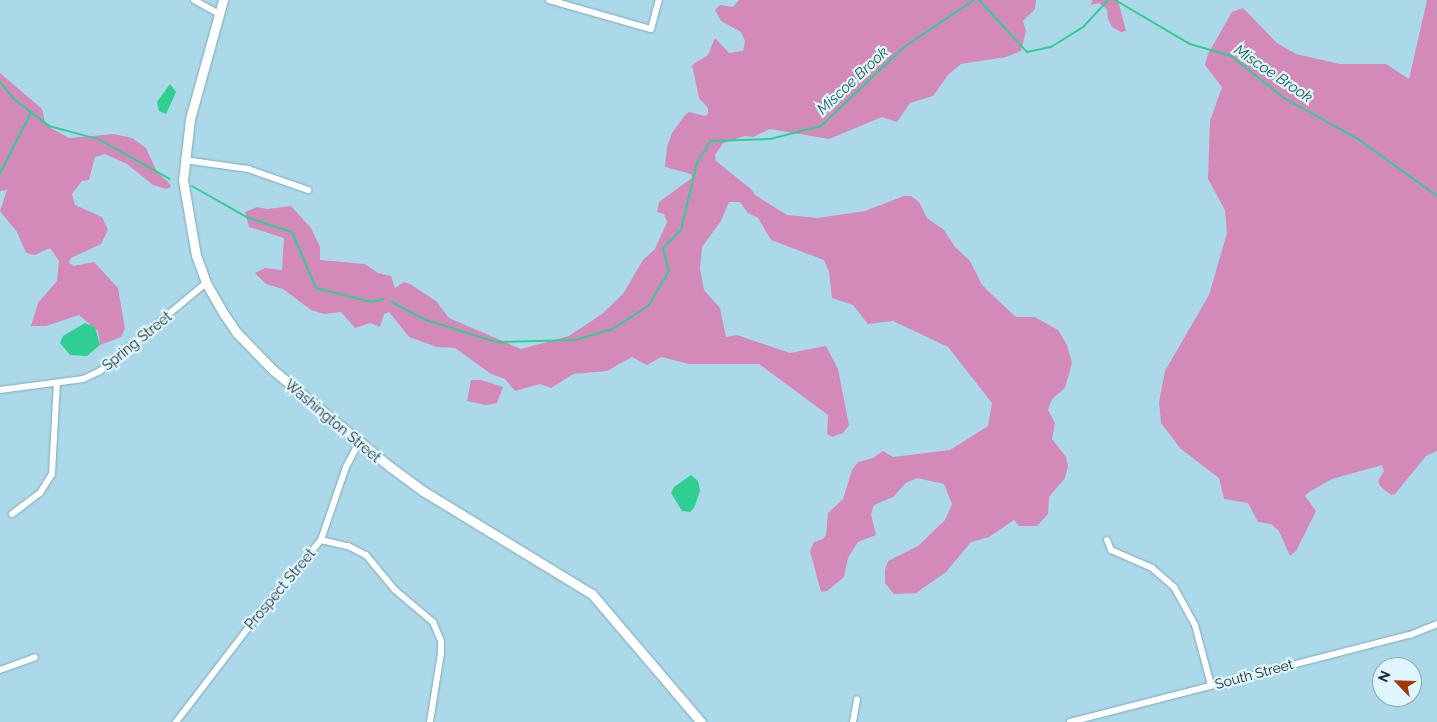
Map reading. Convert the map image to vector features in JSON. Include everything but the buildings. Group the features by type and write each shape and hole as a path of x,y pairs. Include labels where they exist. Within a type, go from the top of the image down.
{"main road":[{"name":"Washington Street","path":"223,0 217,13 190,119 184,160 186,210 206,283 224,314 250,348 359,443 423,491 592,594 701,722"}],"street":[{"path":"194,0 217,13"},
{"path":"549,0 651,29 659,0"},
{"path":"184,160 248,169 308,190"},
{"name":"Spring Street","path":"0,390 83,379 111,365 206,283"},
{"path":"12,514 40,494 52,474 57,383"},
{"name":"Prospect Street","path":"176,722 258,615 321,540 346,467 359,443"},
{"path":"321,540 348,546 366,555 401,596 432,622 441,641 441,653 430,722"},
{"path":"1107,540 1111,550 1152,568 1174,587 1195,625 1211,685"},
{"path":"520,561 522,550"},
{"name":"South Street","path":"1070,722 1410,635 1437,624"},
{"path":"0,670 35,657"},
{"path":"853,722 857,699"}],"shaded area":[{"path":"739,0 1036,0 1035,9 1023,21 1026,31 1021,51 1006,57 961,64 949,74 933,96 910,103 897,122 882,117 829,139 770,129 753,137 745,136 723,143 715,155 716,161 751,189 755,195 787,215 818,218 865,211 904,196 911,196 919,202 927,218 944,230 955,247 970,261 982,285 1016,317 1035,317 1058,330 1067,345 1072,363 1065,388 1052,399 1048,410 1055,423 1052,439 1066,457 1068,466 1065,478 1049,497 1048,514 1037,526 1019,526 1014,520 989,537 971,542 946,572 916,593 894,594 885,583 885,570 888,561 918,546 945,520 952,504 944,484 917,478 906,483 893,497 874,505 871,514 876,535 858,542 848,558 844,577 827,591 821,592 810,551 814,542 823,539 826,535 828,513 843,499 852,470 858,462 873,458 883,451 893,457 950,450 988,426 992,403 948,347 893,321 868,324 853,305 832,298 829,272 824,260 771,240 758,218 748,213 740,202 729,202 721,221 702,247 700,269 704,290 720,308 726,337 737,335 790,353 826,346 838,369 849,425 843,433 832,437 827,434 828,415 759,364 689,364 661,357 647,365 632,357 607,371 573,374 551,388 540,384 515,391 505,379 491,374 455,348 437,347 409,337 389,312 384,314 380,327 370,323 355,328 341,312 324,314 311,310 283,289 266,284 255,273 265,268 282,270 284,238 249,227 245,212 257,207 267,209 291,206 311,228 320,247 320,260 365,264 378,273 391,276 395,288 404,282 410,284 436,301 449,318 521,349 569,336 602,314 623,294 643,260 655,249 667,222 664,214 657,212 659,202 692,178 691,174 665,167 667,147 672,133 685,115 689,112 705,116 708,114 708,108 699,98 692,65 708,55 715,38 729,53 743,51 745,41 741,32 721,21 715,10 720,5 733,7"},
{"path":"1092,0 1118,0 1126,31 1121,32 1112,27 1108,19 1107,9 1099,3 1091,5"},
{"path":"1427,0 1437,0 1437,451 1426,456 1395,494 1391,495 1380,486 1378,481 1384,471 1382,465 1332,479 1309,492 1305,496 1316,511 1296,551 1290,556 1279,531 1271,524 1258,522 1248,503 1224,499 1219,478 1181,449 1161,423 1159,402 1165,371 1209,295 1227,233 1225,210 1208,179 1210,121 1222,87 1205,65 1208,54 1232,12 1243,8 1277,43 1296,54 1340,64 1386,64 1409,79"},
{"path":"0,73 42,109 45,122 51,128 69,138 114,134 132,138 146,148 157,172 170,184 171,187 166,189 153,185 127,164 105,154 95,157 89,180 82,181 72,194 75,205 102,217 108,230 101,244 71,258 69,263 74,266 94,262 118,288 125,329 121,337 100,345 98,331 79,315 46,326 31,326 38,303 57,281 59,261 50,248 35,255 26,253 17,232 0,211 7,190 0,191"},
{"path":"170,84 176,92 166,114 159,111 157,102"},
{"path":"85,323 95,327 100,345 87,356 70,355 60,343 63,336"},
{"path":"471,380 481,380 503,387 497,403 486,405 467,401"},
{"path":"691,475 698,481 700,491 694,508 690,512 682,511 671,493 674,487"}],"waterway":[{"name":"Miscoe Brook","path":"392,302 426,320 496,342 575,340 611,330 648,306 669,271 663,248 681,230 697,163 711,141 770,139 821,126 904,47 974,0"},
{"name":"Miscoe Brook","path":"979,0 1027,52 1051,47 1084,26 1108,0"},
{"name":"Miscoe Brook","path":"1115,0 1190,44 1231,56 1284,98 1358,139 1437,196"},
{"name":"Miscoe Brook","path":"0,82 14,99 49,126 98,139 170,179"},
{"path":"0,173 31,113"},
{"name":"Miscoe Brook","path":"192,186 248,218 292,232 316,288 371,302 384,299"}]}
